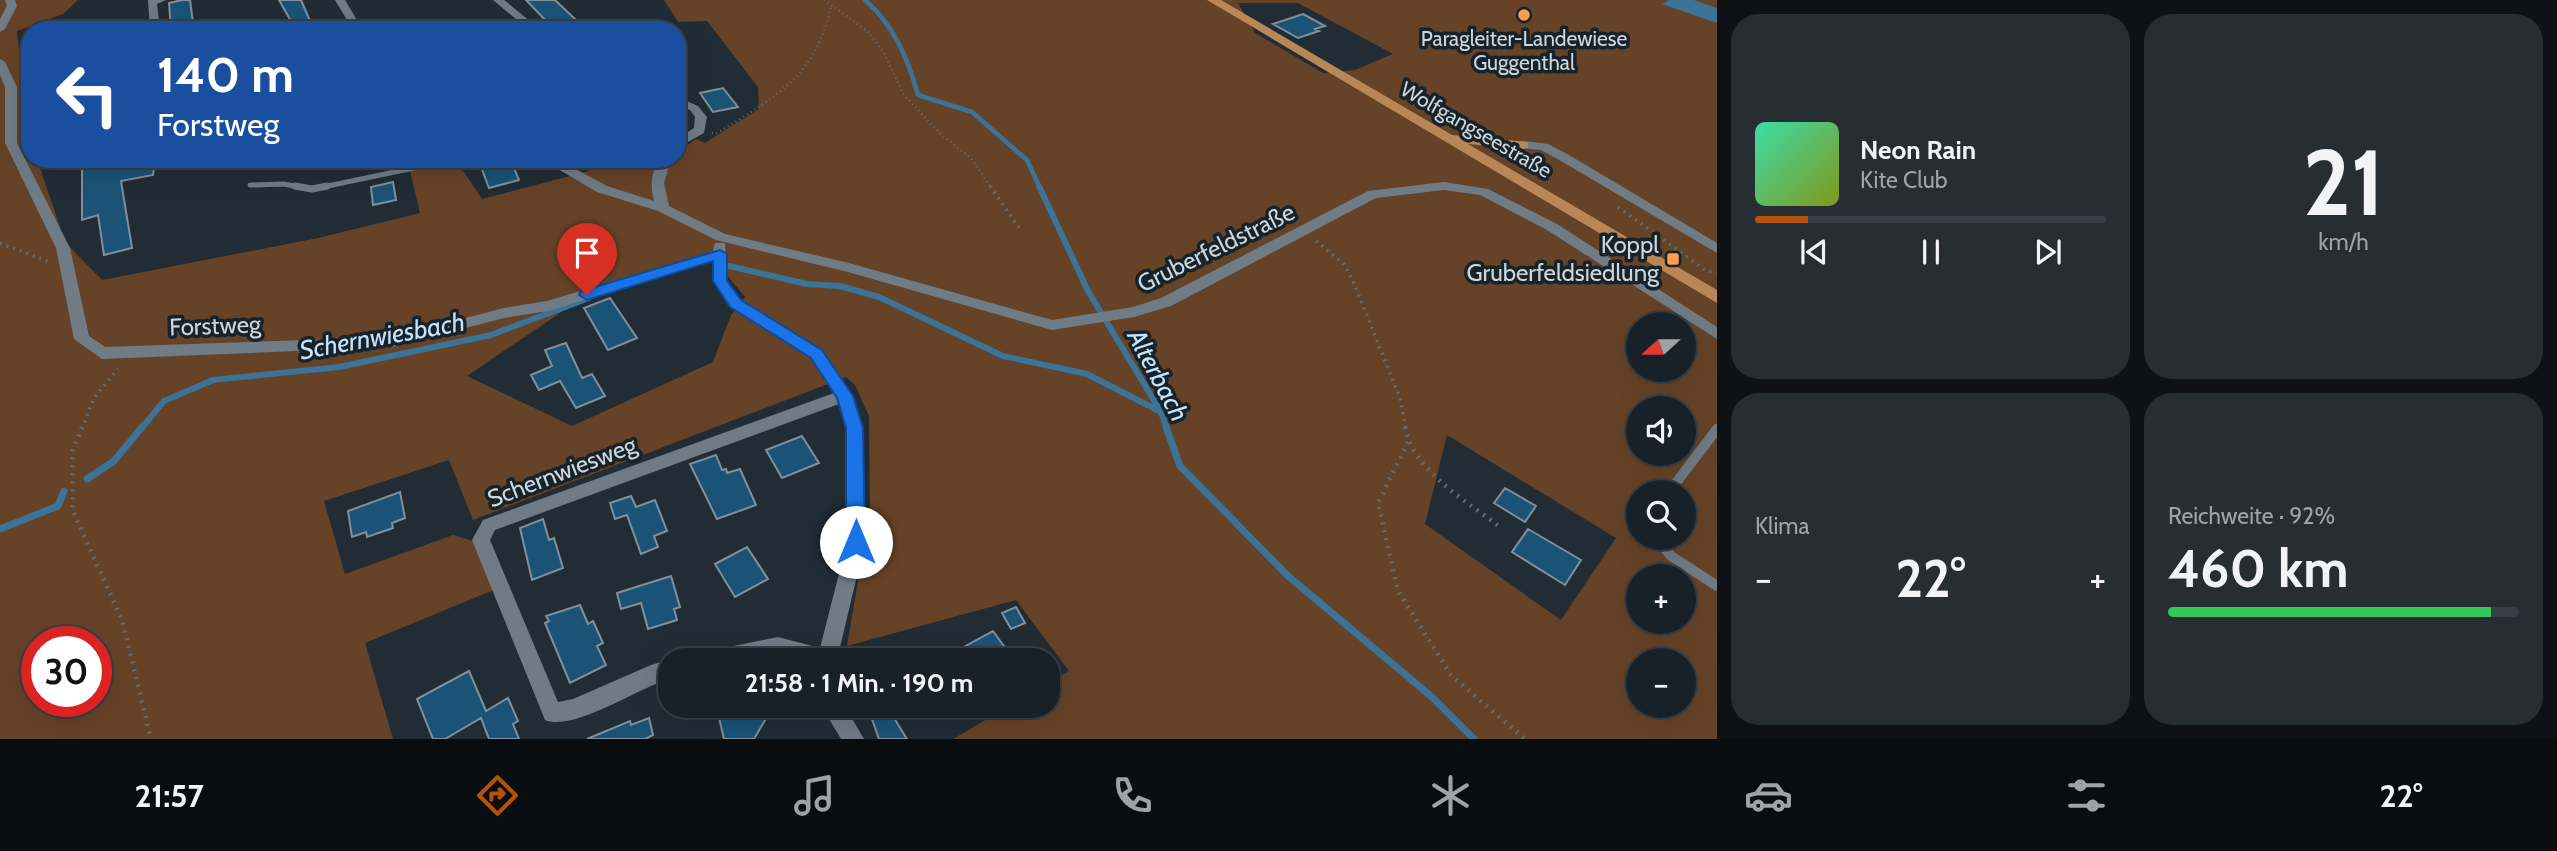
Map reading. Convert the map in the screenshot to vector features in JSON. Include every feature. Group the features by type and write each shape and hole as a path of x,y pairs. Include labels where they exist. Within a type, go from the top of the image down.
{"main road":[{"name":"Wolfgangseestraße","path":"1213,0 1717,297"},
{"path":"1443,135 1481,143 1523,145"},
{"path":"1522,182 1514,155 1523,145"}],"street":[{"path":"0,29 12,6 10,0"},
{"path":"154,21 152,2 161,0"},
{"path":"340,0 353,21"},
{"path":"498,0 525,21"},
{"name":"Forstweg","path":"0,62 11,87 11,143 21,163"},
{"path":"686,104 694,108 701,117 700,130 686,139"},
{"path":"1523,145 1544,147 1565,158 1717,249"},
{"name":"Forstweg","path":"24,168 64,248 82,340 102,353 391,342 505,313 548,306 720,246"},
{"name":"Gruberfeldstraße","path":"564,168 602,188 663,208 720,246 849,268 1052,325 1134,312 1166,302 1373,194 1444,186 1483,192 1552,227 1717,334"},
{"path":"660,168 656,183 663,208"},
{"path":"720,246 720,281 736,303 817,354 844,396 855,428 856,542 830,648"},
{"name":"Schernwiesweg","path":"658,674 574,709 552,713 481,540 489,525 844,396"},
{"path":"840,718 853,739"}],"lane":[{"path":"250,185 284,184 312,189 414,168"},
{"path":"1678,480 1717,429"},
{"path":"1666,550 1671,556 1717,586"}],"path":[{"path":"824,0 867,31 883,51 904,96 942,135 971,158 1019,228"},
{"path":"700,130 716,134 779,93 810,64 824,38 831,5"},
{"path":"1303,232 1344,264 1354,283 1400,397 1408,442 1436,477 1500,527"},
{"path":"0,243 68,269"},
{"path":"132,351 94,398 73,450 73,511 122,620 151,739"},
{"path":"1408,442 1378,503 1398,591 1451,675 1525,739"}],"shaded area":[{"path":"0,0 78,0 63,14 44,21 21,21 21,30 17,31 21,70 21,168 40,168 65,242 102,280 318,238 420,213 410,171 461,168 482,199 589,171 582,168 686,168 686,146 696,139 705,143 759,109 758,87 707,21 677,21 664,0 1717,0 1717,739 953,739 989,718 1060,718 1060,677 1069,671 1060,659 1060,648 1052,648 1016,600 847,646 870,510 869,416 855,385 846,377 473,520 449,460 324,501 345,574 453,535 476,542 496,589 365,643 393,739 0,739","holes":["1238,3 1298,3 1393,54 1355,70 1323,73 1255,33","708,252 745,297 731,315 713,362 572,426 467,376 560,313 582,291","1447,435 1616,538 1561,620 1425,524"]}],"water":[{"path":"1669,0 1694,0 1717,8 1717,23 1662,4"}],"building":[{"path":"190,0 193,21 170,21 169,3"},
{"path":"279,0 301,0 310,21 291,21"},
{"path":"526,0 555,0 575,19 546,21"},
{"path":"1303,14 1325,26 1315,29 1319,31 1298,38 1273,24"},
{"path":"723,88 738,107 713,112 700,93"},
{"path":"82,168 154,168 153,175 121,181 132,248 104,255 98,215 82,220"},
{"path":"481,168 514,168 519,180 489,188"},
{"path":"393,182 396,200 373,205 371,187"},
{"path":"610,298 637,338 608,350 584,308"},
{"path":"566,343 582,378 592,374 605,396 576,408 560,381 539,390 531,375 552,366 545,350"},
{"path":"802,436 819,463 782,478 766,450"},
{"path":"716,455 722,470 726,469 727,473 740,469 756,505 717,519 690,464"},
{"path":"1505,488 1536,506 1525,522 1494,503"},
{"path":"400,492 405,518 392,523 393,528 367,537 366,532 352,537 348,511"},
{"path":"631,496 636,507 655,500 667,531 654,536 658,547 641,554 627,515 615,519 610,503"},
{"path":"543,519 549,540 554,538 563,568 532,580 520,528"},
{"path":"1528,529 1581,560 1565,585 1512,552"},
{"path":"747,547 768,579 735,597 715,564"},
{"path":"671,576 680,607 674,609 677,620 648,629 641,603 621,609 617,593"},
{"path":"580,605 588,624 593,621 603,643 597,646 606,665 570,683 545,623 549,621 546,616"},
{"path":"1016,607 1025,623 1011,629 1002,613"},
{"path":"993,631 1005,648 962,648"},
{"path":"469,671 486,711 508,698 518,721 513,724 519,739 489,739 481,718 445,739 433,739 417,699"},
{"path":"649,718 653,735 645,739 587,739 630,721 631,725"},
{"path":"719,718 766,718 754,739 724,739"},
{"path":"872,718 894,718 907,739 879,739"}],"waterway":[{"name":"Alterbach","path":"865,0 884,20 899,43 918,95 972,112 1027,160 1040,188"},
{"name":"Alterbach","path":"1039,186 1088,291 1161,412"},
{"name":"Schernwiesbach","path":"729,266 807,284 840,286 879,297 1003,356 1087,374 1161,412"},
{"name":"Schernwiesbach","path":"141,429 164,401 213,380 339,367 491,335 589,298"},
{"name":"Alterbach","path":"1161,412 1167,429"},
{"name":"Schernwiesbach","path":"87,479 114,461 142,427"},
{"name":"Alterbach","path":"1166,427 1180,466 1288,576 1432,697 1474,739"},
{"name":"Schernwiesbach","path":"0,529 58,506 64,491"}],"place":[{"name":"Paragleiter-Landewiese Guggenthal","path":"1524,15"},
{"name":"Koppl Gruberfeldsiedlung","path":"1673,259"}],"route":[{"path":"587,295 720,254 720,281 736,303 817,354 844,396 855,428 856,542"}]}
